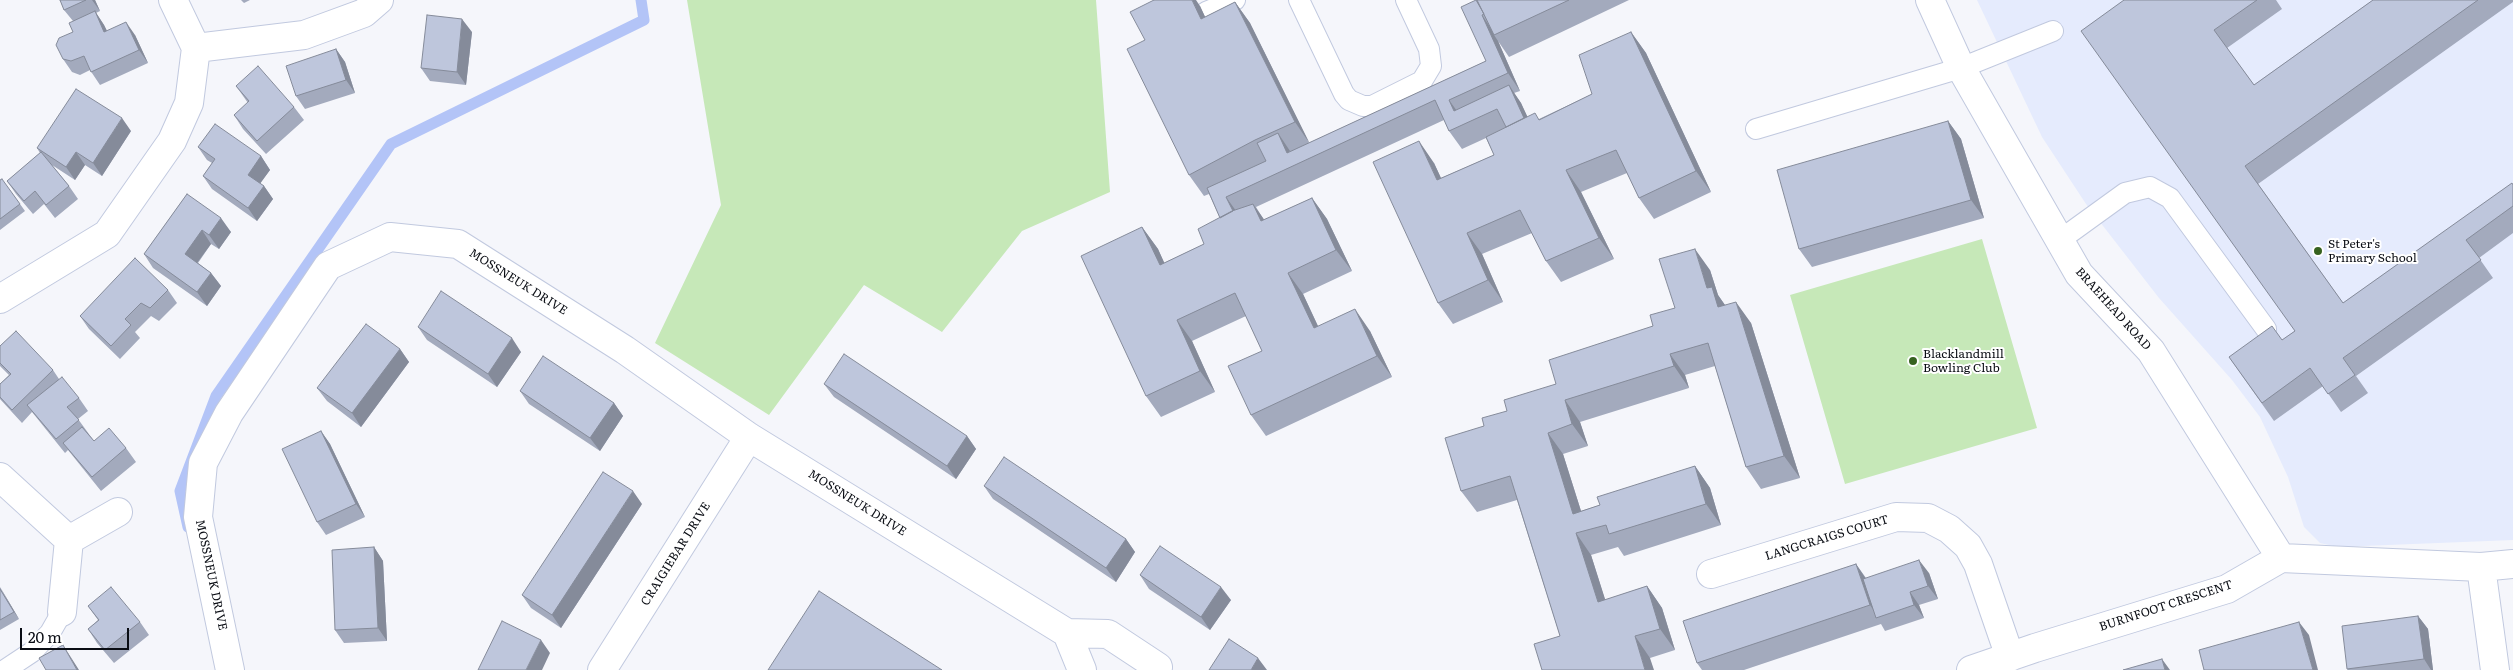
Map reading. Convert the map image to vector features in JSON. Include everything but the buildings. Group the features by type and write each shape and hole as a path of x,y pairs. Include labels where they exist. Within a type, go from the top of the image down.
{"street":[{"path":"0,299 107,234 172,141 189,103 196,48 173,0"},
{"path":"196,48 304,35 364,13 378,0"},
{"name":"BRAEHEAD ROAD","path":"1930,0 1961,68 2080,274 2151,351 2281,558"},
{"name":"MOSSNEUK DRIVE","path":"230,670 198,516 203,462 229,412 328,266 390,237 458,244 626,350 749,437 1067,633"},
{"name":"CRAIGIEBAR DRIVE","path":"602,670 749,437"},
{"path":"0,477 69,540"},
{"path":"69,540 118,512"},
{"name":"LANGCRAIGS COURT","path":"1710,574 1896,517 1928,518 1948,529 1968,546 1978,564 2010,656"},
{"path":"62,612 69,540"},
{"path":"2281,558 2482,567 2513,564"},
{"name":"BURNFOOT CRESCENT","path":"1971,670 2010,656 2227,589 2281,558"},
{"path":"2482,567 2495,670"},
{"path":"1082,670 1067,633 1108,634 1157,668"}],"lane":[{"path":"1206,12 1234,0"},
{"path":"1299,0 1344,94 1349,100 1363,106 1372,106 1422,81 1431,66 1430,49 1406,0"},
{"path":"1756,129 1961,68 2053,30"},
{"path":"2060,240 2125,193 2150,187 2170,198 2266,329"},
{"path":"5,670 32,652 50,633 62,612"}],"shaded area":[{"name":"St Peter's Primary School","path":"1977,0 2513,0 2513,540 2338,547 2320,543 2304,527 2288,477 2260,417 2232,380 2159,298 2086,204 2042,137"}],"green space":[{"path":"687,0 1096,0 1110,192 1022,231 942,332 864,285 769,415 655,343 721,205"},
{"name":"Blacklandmill Bowling Club","path":"1982,239 2037,428 1845,484 1790,295"}],"waterway":[{"path":"188,527 180,491 216,396 391,144 644,20 641,0"}],"place":[{"name":"St Peter's Primary School","path":"2318,251"},
{"name":"Blacklandmill Bowling Club","path":"1913,361"}]}
